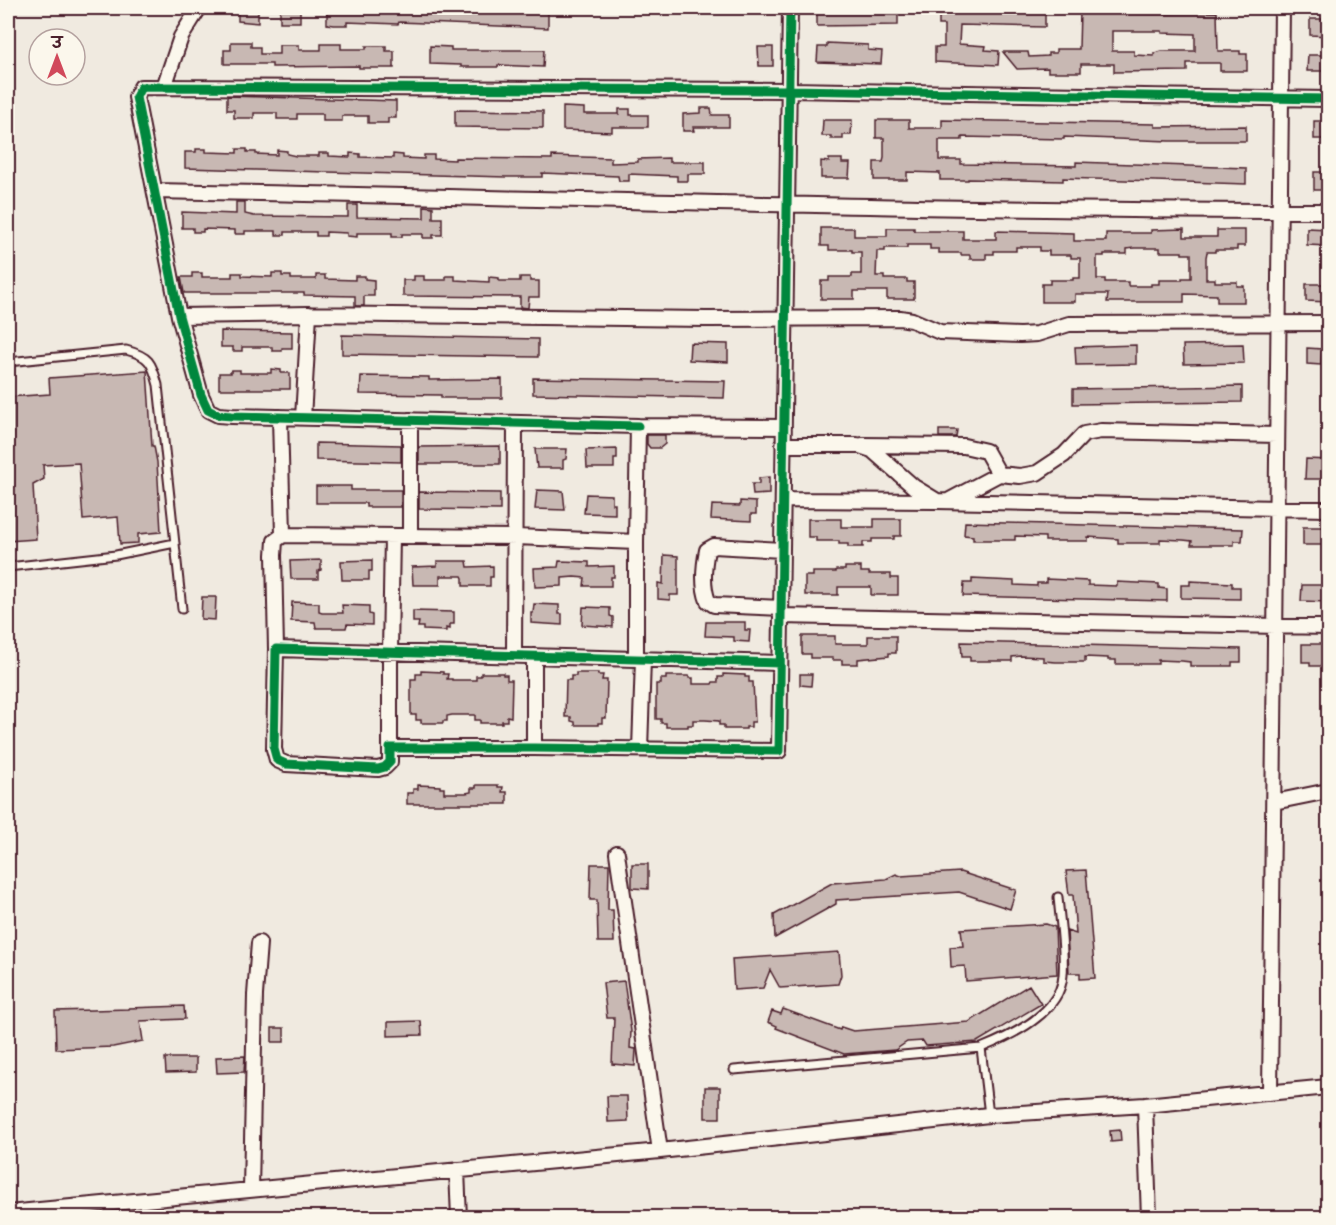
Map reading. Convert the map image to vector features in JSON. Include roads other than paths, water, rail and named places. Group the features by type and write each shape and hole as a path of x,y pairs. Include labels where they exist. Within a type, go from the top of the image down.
{"street":[{"path":"164,87 182,37 200,8"},
{"path":"390,748 778,751 790,8"},
{"path":"1270,1094 1282,8"},
{"path":"784,427 638,426 225,416 208,410 201,395 179,316 136,97 141,87 789,90 1329,99"},
{"path":"154,191 787,206 1329,211"},
{"path":"179,316 309,314 706,319 900,318 940,332 1020,335 1037,334 1069,324 1329,323"},
{"path":"303,418 309,314"},
{"path":"280,417 283,535"},
{"path":"410,420 410,536"},
{"path":"514,656 515,423"},
{"path":"638,426 636,542 640,749"},
{"path":"942,501 999,474 1020,476 1037,473 1064,455 1084,434 1101,431 1277,435"},
{"path":"783,445 964,446 986,451 999,474"},
{"path":"857,445 872,450 914,487 942,501"},
{"path":"783,500 1329,508"},
{"path":"393,536 390,762 378,769 286,764 277,760 274,749 276,649 274,555 275,541 283,535 516,537 636,542"},
{"path":"782,550 714,546 707,550 705,594 708,601 714,605 781,612 1329,627"},
{"path":"276,649 780,663"},
{"path":"534,656 534,748"},
{"path":"1274,802 1329,791"},
{"path":"617,853 660,1151"},
{"path":"251,1190 255,995 259,944"},
{"path":"8,1213 660,1151 989,1115 1145,1105 1329,1087"},
{"path":"1145,1105 1149,1218"},
{"path":"457,1170 459,1218"}],"lane":[{"path":"8,362 126,350 144,355 154,368 158,385 182,609"},
{"path":"8,567 116,555 175,543"},
{"path":"734,1070 981,1048 1013,1036 1046,1011 1064,977 1058,897"},
{"path":"981,1048 989,1115"}]}
